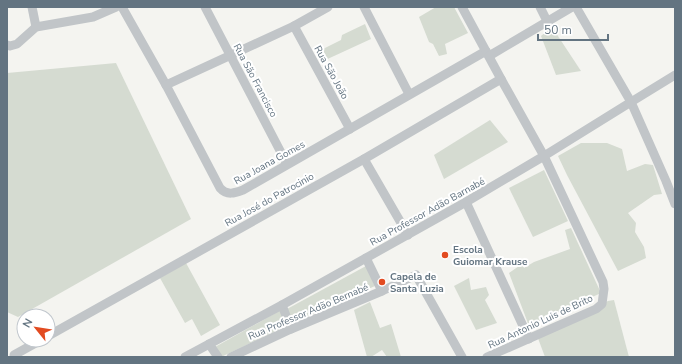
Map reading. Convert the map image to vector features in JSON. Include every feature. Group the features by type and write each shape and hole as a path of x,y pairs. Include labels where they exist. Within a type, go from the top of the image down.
{"street":[{"path":"32,7 36,27"},
{"path":"7,45 10,46 17,44 36,27 93,17 116,7"},
{"name":"Rua Joana Gomes","path":"122,7 166,85 220,188 223,192 228,194 243,190 409,94 572,7"},
{"name":"Rua São Francisco","path":"205,7 288,164"},
{"path":"166,85 294,26 328,7"},
{"path":"364,7 409,94"},
{"path":"462,7 500,79 544,156"},
{"path":"540,7 547,21"},
{"path":"576,7 631,102 671,180 675,204"},
{"name":"Rua São João","path":"294,26 350,129"},
{"name":"Rua Professor Adão Barnabé","path":"185,357 282,305 466,202 675,75"},
{"name":"Rua José do Patrocinio","path":"56,332 364,159 500,79"},
{"name":"Rua Antonio Luis de Brito","path":"487,357 596,309 602,304 604,289 603,282 544,156"},
{"path":"364,159 408,234"},
{"path":"466,202 529,339"},
{"path":"366,258 382,291"},
{"name":"Rua Professor Adão Bernabé","path":"231,357 291,329 382,291 416,275 462,357"},
{"path":"282,305 291,329"},
{"path":"209,344 218,357"},
{"path":"13,355 26,348"}],"shaded area":[{"path":"436,7 454,7 468,33 445,44 447,54 439,56 433,44 429,42 419,17"},
{"path":"365,24 371,39 321,62 317,52 341,40 342,35"},
{"path":"552,27 581,71 556,75 541,36"},
{"path":"116,63 191,219 34,308 16,308 16,316 7,312 7,73"},
{"path":"490,120 508,142 444,179 434,155"},
{"path":"581,143 607,143 622,149 627,171 645,164 653,165 662,194 654,195 628,213 636,223 635,232 644,247 646,258 618,271 558,156"},
{"path":"544,170 568,221 533,237 509,188"},
{"path":"571,228 601,293 529,326 509,273 522,264 524,268 534,262 570,249 565,230"},
{"path":"186,263 220,325 201,336 192,319 185,323 160,278"},
{"path":"366,266 375,286 292,323 287,309"},
{"path":"469,278 471,290 486,287 489,295 485,300 497,323 476,330 454,286"},
{"path":"614,300 629,357 545,357 536,333 608,301"},
{"path":"370,302 380,328 391,324 401,357 387,357 382,350 371,357 367,357 354,310"},
{"path":"281,310 287,326 221,357 215,347"}],"place":[{"name":"Escola Guiomar Krause","path":"445,255"},
{"name":"Capela de Santa Luzia","path":"382,282"}]}
